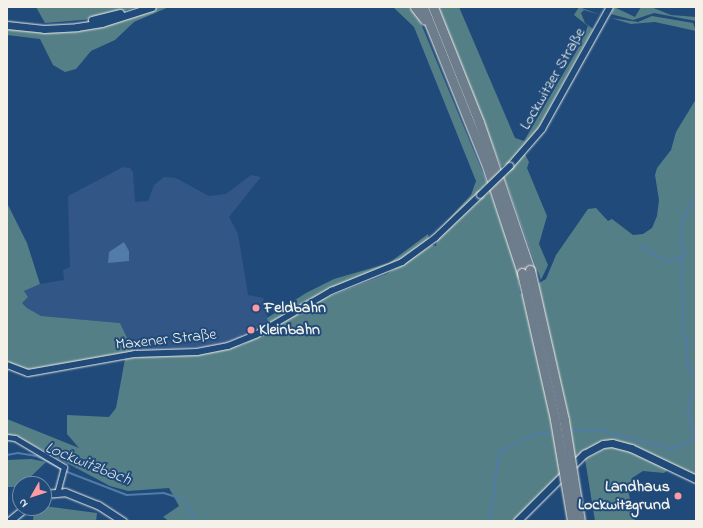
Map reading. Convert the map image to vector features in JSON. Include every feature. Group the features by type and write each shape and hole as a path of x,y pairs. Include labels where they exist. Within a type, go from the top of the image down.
{"highway":[{"path":"415,7 434,34"},
{"path":"423,7 487,166 526,272 556,426 572,521"},
{"path":"433,7 480,122 526,272 562,413 580,521"}],"main road":[{"path":"7,22 74,23 140,7"},
{"path":"7,25 44,28 77,27 102,23 152,7"},
{"path":"517,521 584,454 603,444 612,443 631,448 696,479"},
{"path":"52,492 58,490 92,502 123,521"}],"street":[{"name":"Lockwitzer Straße","path":"480,196 510,166 542,129 610,7"},
{"name":"Maxener Straße","path":"8,368 28,373 135,354 197,352 228,346 257,334 332,291 402,262 435,238 480,196"},
{"path":"7,437 15,438 64,467 58,490"}],"shaded area":[{"path":"123,167 130,168 133,172 135,202 148,201 154,185 164,177 176,178 209,196 226,194 251,175 261,177 229,217 238,234 248,295 263,298 269,324 251,334 242,334 242,339 228,345 134,352 120,323 40,316 22,303 28,297 24,291 40,284 64,280 63,270 70,267 68,196"},
{"path":"124,242 129,251 129,261 108,263 109,252"}],"green space":[{"path":"36,7 137,7 93,19 45,23"},
{"path":"158,7 169,7 134,22 115,40 91,51 76,69 65,72 53,65 40,39 7,35 7,28 102,26"},
{"path":"393,7 413,7 417,14 487,183 436,233 471,195 476,181 414,27"},
{"path":"438,7 459,7 515,138 524,141 580,45 588,26 574,15 579,7 601,15 584,10 581,13 585,23 593,29 535,134 510,161 501,167"},
{"path":"614,7 635,17 641,7 651,7 671,15 696,17 696,21 654,13 633,20 611,14"},
{"path":"652,16 693,23 696,31 655,22 631,24 611,18 638,22"},
{"path":"696,99 696,476 637,448 603,442 514,521 169,521 163,517 179,506 169,488 128,491 110,486 16,436 7,435 7,419 79,448 67,434 67,415 109,417 116,408 125,359 242,345 320,300 387,274 432,245 436,246 437,240 490,191 518,274 520,294 546,279 556,255 588,209 596,208 608,221 612,219 633,235 643,234 652,228 657,216 659,200 655,175 657,168 671,150 676,132"},
{"path":"525,154 529,162 527,168 547,216 539,244 548,265 541,280 504,177"},
{"path":"7,203 27,243 40,284 24,291 28,297 22,303 27,308 41,316 120,323 134,352 27,371 7,361"},
{"path":"428,234 429,240 402,260 332,288 269,324 267,318 306,293 334,279 389,263"},
{"path":"610,446 630,450 669,468 664,473 643,471 632,478 628,490 635,521 595,521 585,459"},
{"path":"31,459 46,462 31,476 12,476 12,487 7,487 7,460"},
{"path":"52,507 97,513 96,521 33,521 33,516 52,516"}],"waterway":[{"path":"696,195 683,222 681,244 686,254 682,260 684,336 688,342 688,364 696,381"},
{"path":"639,245 664,260 672,262 679,257 681,260"},
{"path":"694,437 688,416 690,396 696,389"},
{"name":"Lockwitzbach","path":"570,431 601,430 671,449 696,439"},
{"name":"Lockwitzbach","path":"490,521 499,452 534,434 554,432"},
{"name":"Lockwitzbach","path":"7,455 18,453 37,456 61,469"},
{"name":"Lockwitzbach","path":"65,471 127,495 164,493 183,499"},
{"name":"Lockwitzbach","path":"185,503 197,521"}],"place":[{"name":"Feldbahn","path":"256,308"},
{"name":"Kleinbahn","path":"251,330"},
{"name":"Landhaus Lockwitzgrund","path":"678,496"}]}
